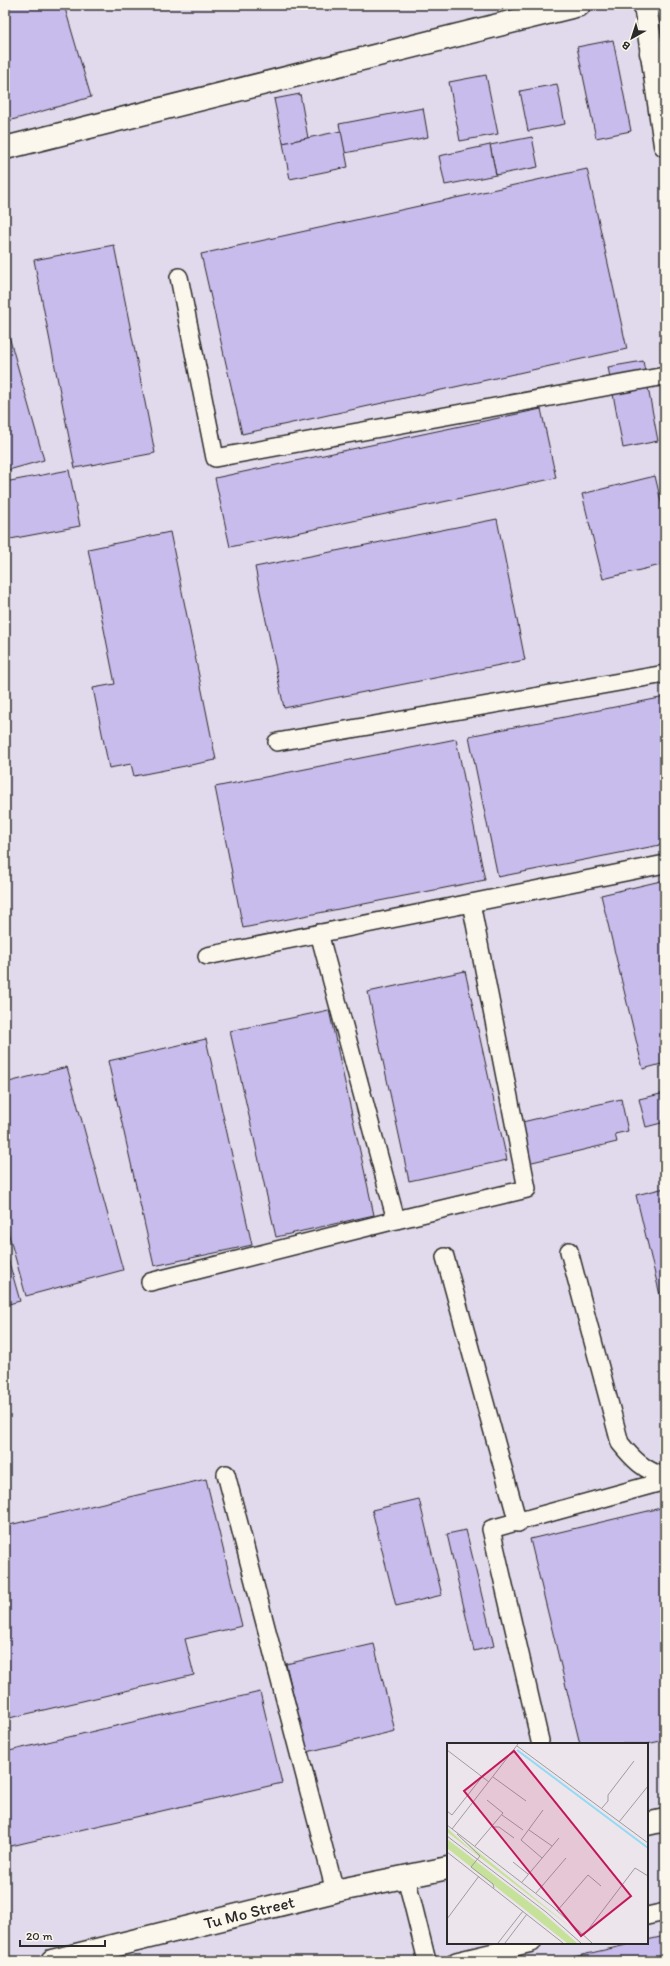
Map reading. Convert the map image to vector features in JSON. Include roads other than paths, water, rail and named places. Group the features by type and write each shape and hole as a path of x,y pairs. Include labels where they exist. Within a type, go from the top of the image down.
{"street":[{"path":"5,148 579,5"},
{"path":"645,5 658,52 665,145"},
{"path":"648,1824 665,1820"},
{"name":"Tu Mo Street","path":"52,1961 335,1892 447,1868"}],"lane":[{"path":"179,277 215,458 665,376"},
{"path":"277,742 665,674"},
{"path":"207,956 665,864"},
{"path":"150,1282 396,1220 527,1189 471,903"},
{"path":"318,933 396,1220"},
{"path":"569,1250 620,1443 634,1460 648,1470 665,1476"},
{"path":"445,1257 518,1523"},
{"path":"226,1474 335,1892"},
{"path":"540,1741 491,1529 518,1523 665,1481"},
{"path":"406,1877 427,1961"},
{"path":"648,1916 665,1912"},
{"path":"456,1961 528,1944"}]}
